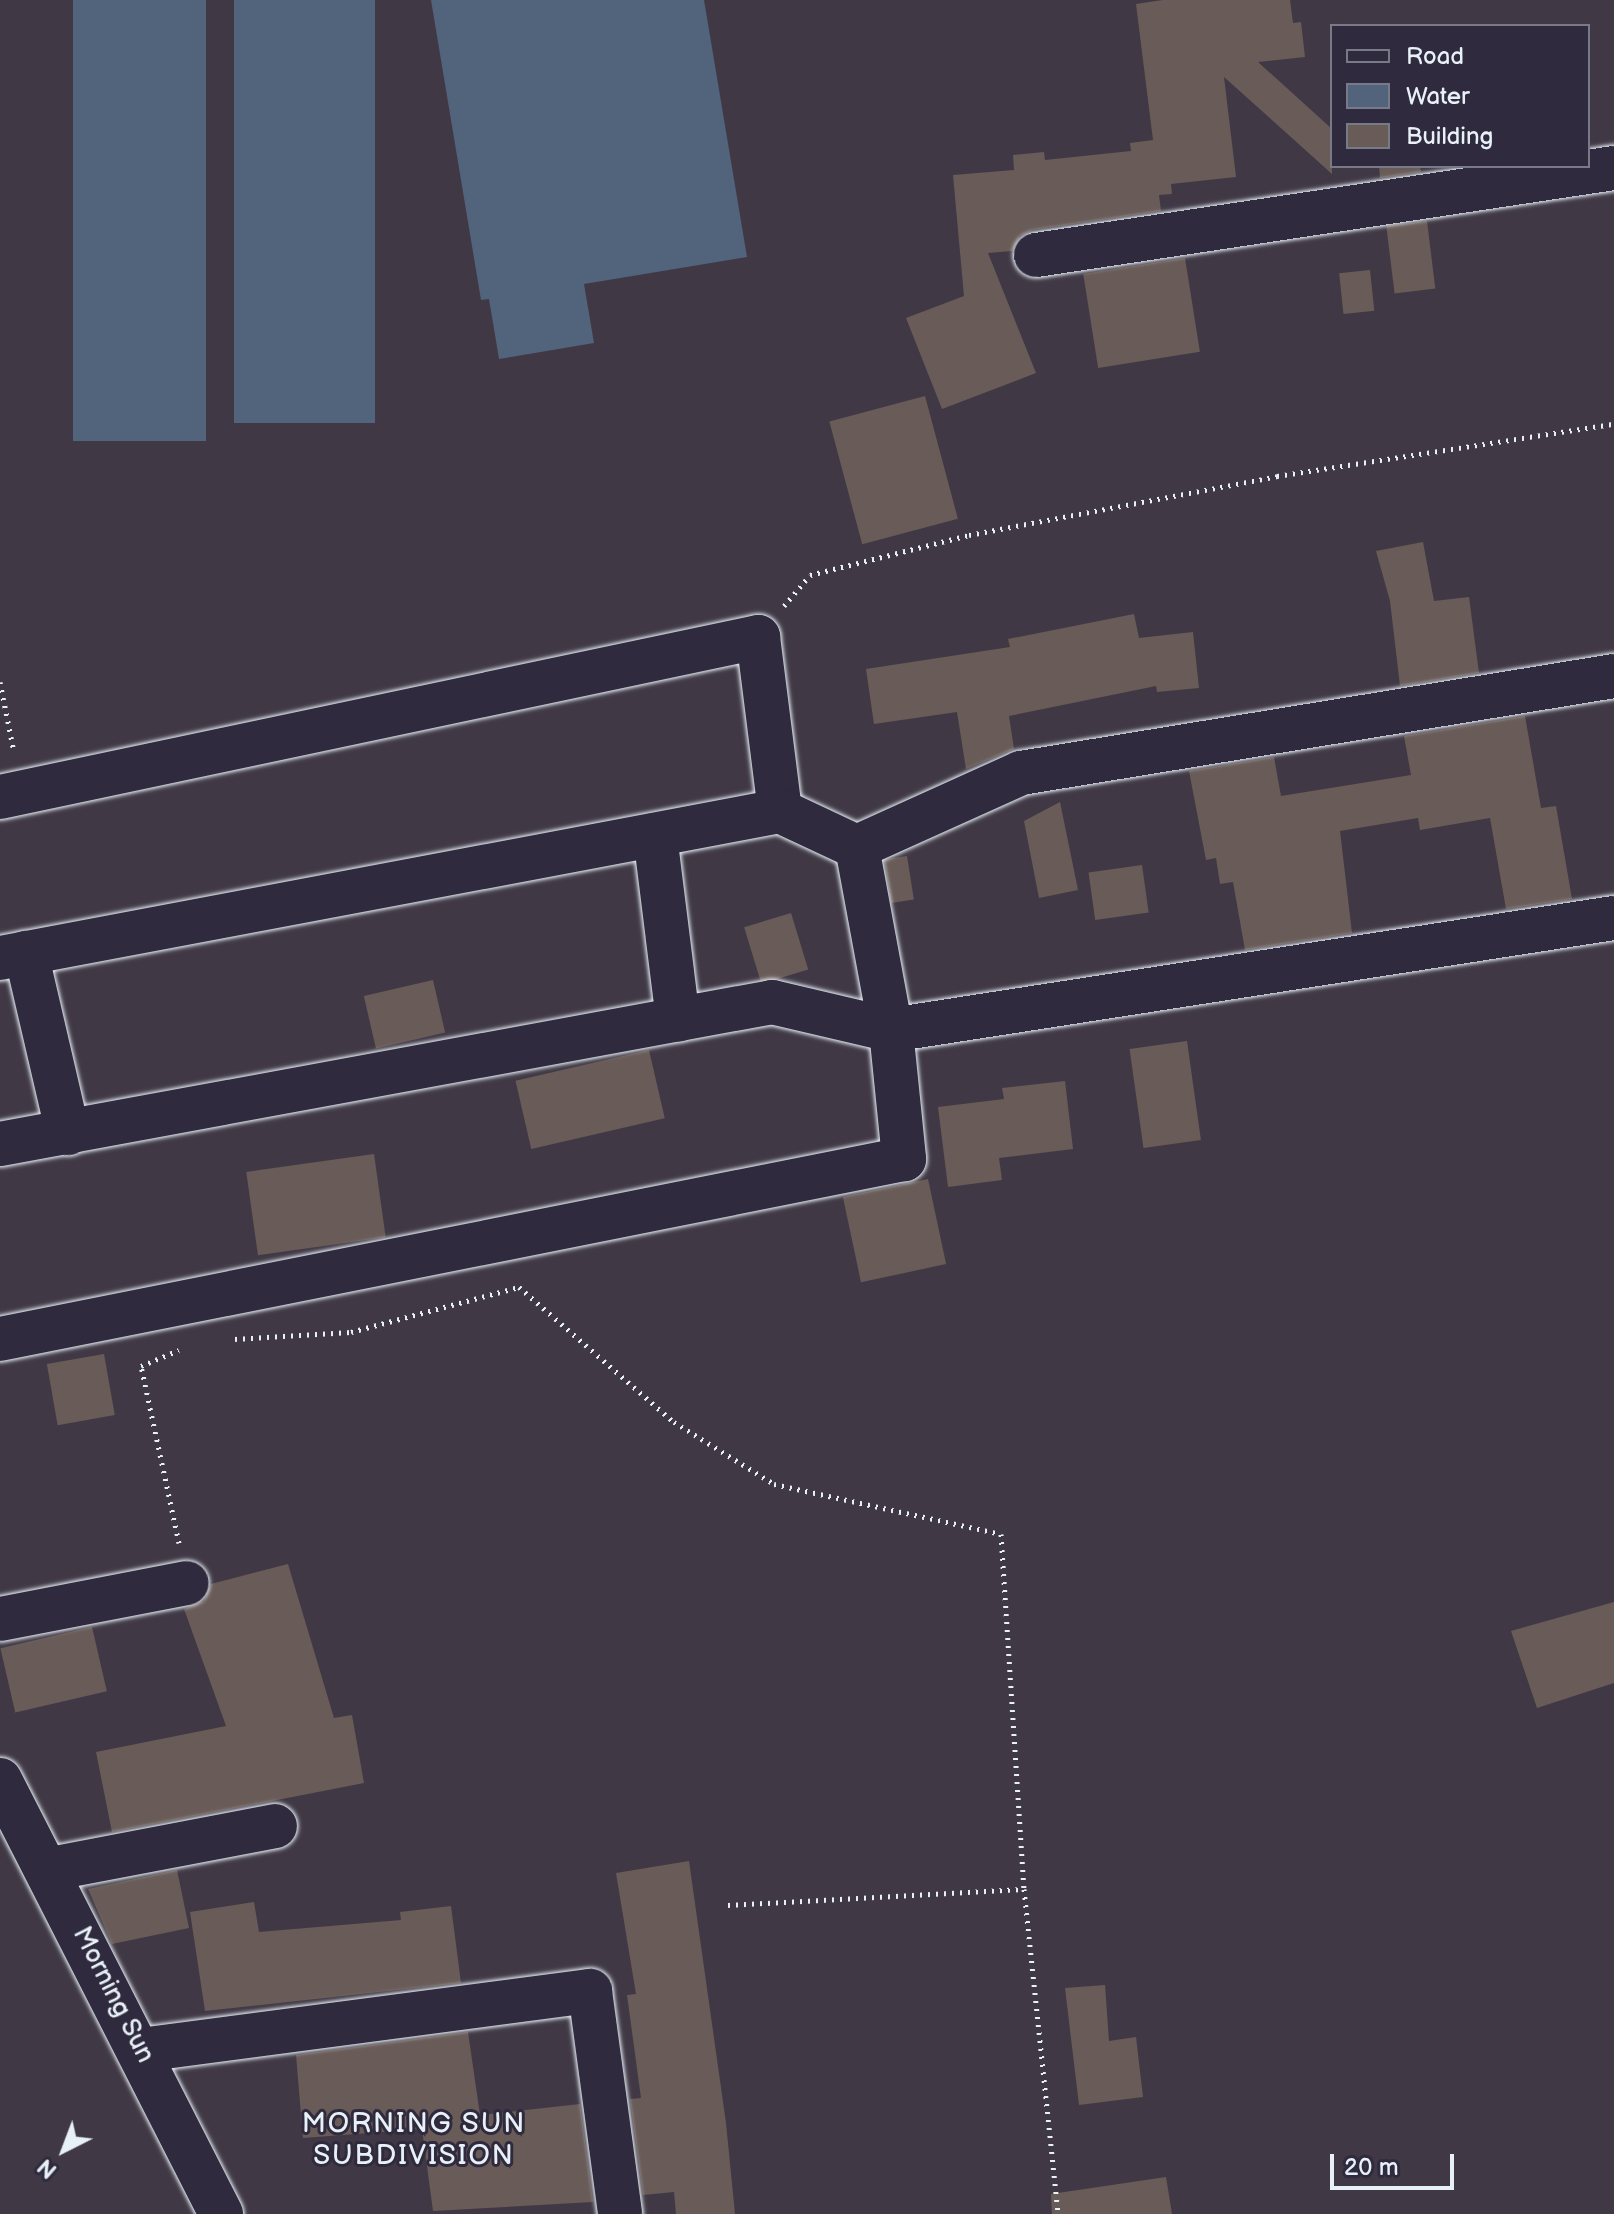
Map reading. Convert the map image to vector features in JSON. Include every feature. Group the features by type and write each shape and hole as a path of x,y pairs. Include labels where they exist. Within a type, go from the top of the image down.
{"street":[{"path":"1036,255 1614,168"},
{"path":"11,794 758,637 780,811"},
{"path":"68,1133 13,955 780,811 857,847 1021,773 1614,676"},
{"path":"655,835 678,1020"},
{"path":"0,1339 904,1159 891,1030 857,847"},
{"path":"0,1144 772,1002 891,1030 1614,918"},
{"path":"0,1619 187,1583"},
{"name":"Morning Sun","path":"0,1780 50,1869 221,2214"},
{"path":"50,1869 275,1826"},
{"path":"141,2050 590,1991 620,2214"}],"path":[{"path":"758,637 810,575 926,546 1277,476 1614,424"},
{"path":"0,682 11,794"},
{"path":"230,1339 351,1332 519,1287 674,1422 774,1484 1001,1534 1024,1889 1058,2214"},
{"path":"187,1583 141,1366 188,1346"},
{"path":"728,1905 1024,1889"}],"water":[{"path":"73,0 206,0 206,441 73,441"},
{"path":"234,0 375,0 375,423 234,423"},
{"path":"431,0 704,0 747,257 584,284 594,343 499,359 489,299 481,300"}],"building":[{"path":"1163,0 1290,0 1293,23 1301,22 1305,57 1258,62 1330,127 1332,174 1224,77 1236,177 1171,184 1172,194 1159,195 1161,211 1032,230 1020,236 1012,251 988,253 1036,373 942,409 906,318 964,296 953,175 1014,170 1013,155 1044,152 1045,160 1131,151 1130,143 1153,140 1136,4"},
{"path":"1379,168 1420,168 1421,172 1380,178"},
{"path":"1427,221 1435,288 1395,293 1386,226"},
{"path":"1185,258 1200,352 1098,368 1083,274"},
{"path":"1370,270 1374,311 1343,314 1339,273"},
{"path":"925,396 958,519 862,544 829,422"},
{"path":"1423,542 1434,601 1469,597 1479,673 1400,686 1390,601 1376,551"},
{"path":"1134,614 1139,638 1193,632 1199,688 1157,692 1156,686 1009,716 1014,749 966,769 957,712 874,724 866,669 1010,647 1008,639"},
{"path":"1525,716 1541,808 1556,806 1572,899 1506,909 1490,818 1420,830 1418,818 1340,831 1352,933 1245,950 1233,882 1220,884 1216,858 1206,860 1189,771 1274,757 1281,796 1411,775 1404,736"},
{"path":"1060,802 1078,890 1039,898 1024,821"},
{"path":"907,856 914,899 891,903 884,860"},
{"path":"1142,865 1149,913 1095,920 1089,873"},
{"path":"791,913 808,969 761,984 744,927"},
{"path":"433,980 445,1033 376,1049 364,996"},
{"path":"1187,1041 1201,1140 1143,1148 1130,1049"},
{"path":"649,1050 665,1118 531,1149 516,1081"},
{"path":"1065,1081 1073,1149 999,1158 1002,1180 948,1187 938,1107 1004,1099 1002,1088"},
{"path":"374,1154 386,1237 258,1255 246,1172"},
{"path":"928,1179 946,1264 861,1282 843,1197"},
{"path":"104,1354 115,1415 58,1425 47,1364"},
{"path":"288,1564 334,1718 352,1715 364,1783 112,1832 96,1752 226,1726 184,1609 204,1601 211,1584"},
{"path":"1614,1602 1614,1683 1537,1708 1511,1631"},
{"path":"92,1627 107,1691 15,1712 0,1648"},
{"path":"689,1861 726,2123 735,2214 676,2214 674,2192 643,2195 630,2099 641,2098 627,1995 636,1994 616,1873"},
{"path":"177,1870 189,1928 112,1944 88,1889"},
{"path":"254,1902 259,1932 401,1920 400,1912 451,1906 461,1983 205,2011 190,1912"},
{"path":"1105,1985 1109,2041 1136,2037 1143,2097 1079,2105 1065,1988"},
{"path":"468,2032 480,2115 580,2104 593,2202 433,2211 422,2129 303,2138 296,2055"},
{"path":"1166,2177 1172,2214 1052,2214 1051,2194"}],"district":[{"name":"MORNING SUN SUBDIVISION","path":"414,2140"}]}
